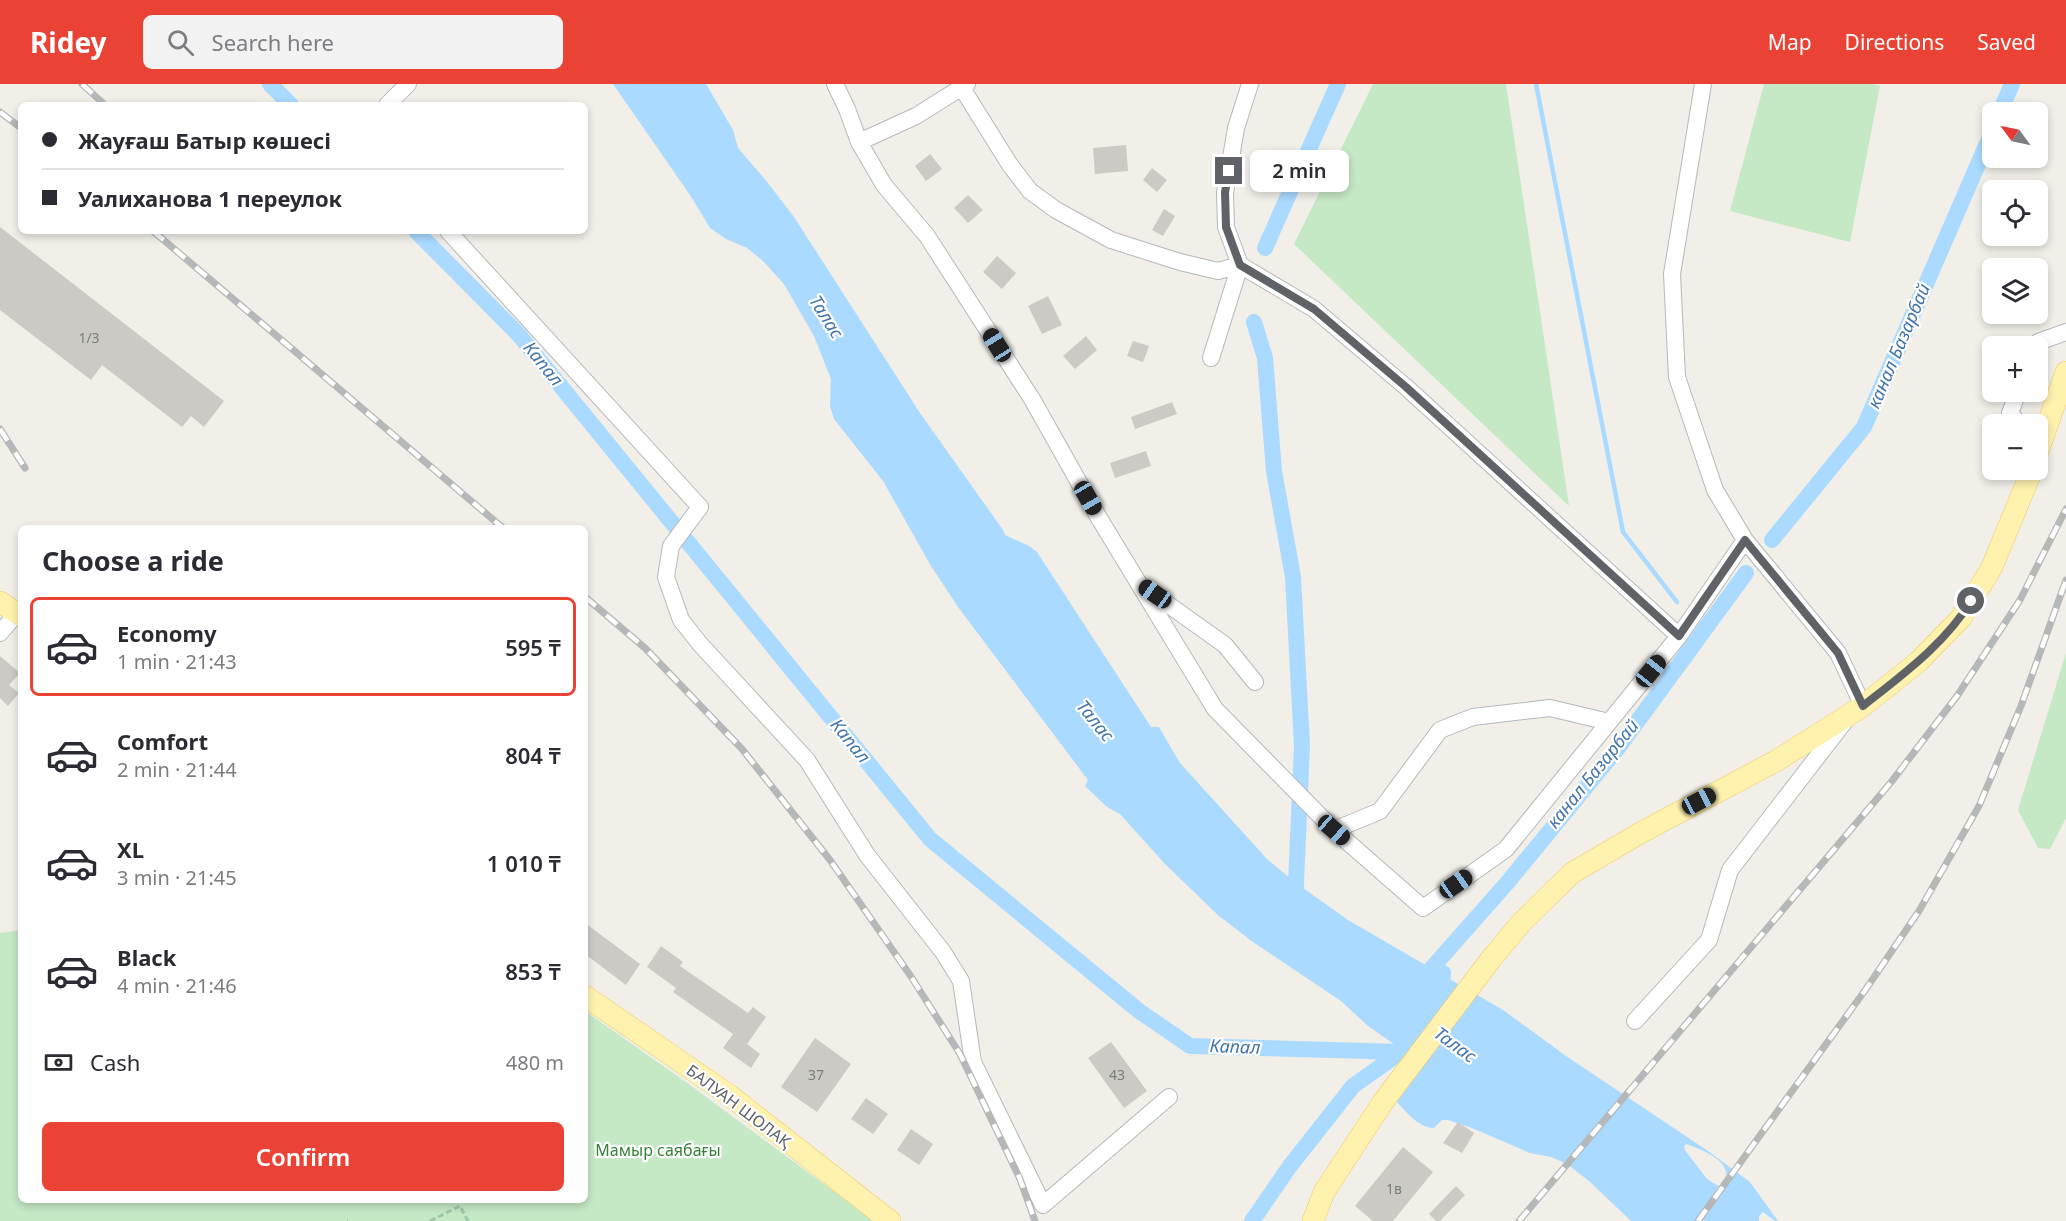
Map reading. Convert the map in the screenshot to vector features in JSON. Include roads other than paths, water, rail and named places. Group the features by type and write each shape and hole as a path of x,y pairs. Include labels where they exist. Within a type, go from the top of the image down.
{"main road":[{"path":"2048,422 2066,372"},
{"path":"1313,1221 1324,1192 1383,1102 1521,923 1572,873 1642,832 1776,760 1857,710 1918,662 1961,618 1992,567 2028,480"},
{"name":"БАЛУАН ШОЛАҚ","path":"588,998 729,1095 890,1221"}],"street":[{"path":"390,102 408,84"},
{"path":"835,84 859,142 884,185 927,236 1032,399 1139,584 1215,709 1334,830 1423,908 1506,849 1679,636 1745,540"},
{"path":"1211,358 1240,265 1226,227 1225,192 1236,128 1250,84"},
{"path":"1635,1021 1709,940 1730,870 1857,710 1838,653 1745,540 1716,490 1677,377 1672,274 1703,84"},
{"path":"859,142 916,116 965,86 1010,165 1030,191 1056,210 1111,240 1180,262 1218,271 1240,265 1314,309 1406,387 1679,636"},
{"path":"451,234 700,507 671,546 666,577 681,620 700,644 807,760 867,855 943,952 961,981 973,1062 1045,1213 1169,1097"},
{"path":"2048,338 2066,332"},
{"path":"1139,584 1226,645 1255,682"},
{"path":"0,633 13,610"},
{"path":"1334,830 1380,811 1440,730 1473,717 1550,708 1609,722"}],"water":[{"name":"Талас","path":"613,84 706,84 733,130 738,148 794,217 920,413 1005,535 1037,552 1151,727 1159,727 1180,763 1267,859 1348,920 1503,1010 1566,1056 1708,1151 1750,1182 1778,1221 1763,1212 1759,1216 1759,1221 1631,1221 1589,1181 1567,1164 1551,1157 1530,1153 1448,1120 1442,1120 1434,1128 1422,1125 1410,1116 1391,1095 1391,1084 1403,1055 1401,1049 1368,1026 1341,1001 1253,942 1219,916 1165,864 1120,814 1107,807 1085,786 1088,780 958,607 931,566 883,481 834,419 830,406 831,379 814,336 784,284 762,260 747,248 726,239 710,228 690,195","holes":["1687,1144 1709,1154 1721,1163 1727,1176 1725,1184 1720,1187 1707,1179 1685,1150 1684,1146"]}],"waterway":[{"name":"Капал","path":"270,84 288,102"},
{"path":"1265,248 1338,84"},
{"path":"1536,84 1623,532 1677,602"},
{"name":"канал Базарбай","path":"2004,102 2012,84"},
{"name":"канал Базарбай","path":"1772,540 1864,427 1982,155"},
{"name":"Капал","path":"419,234 519,335 930,839 1139,1011 1190,1046 1401,1052"},
{"path":"1254,322 1265,358 1274,471 1293,577 1302,746 1297,903"},
{"name":"канал Базарбай","path":"1445,996 1442,983 1443,973 1431,969 1507,883 1618,748 1746,573"},
{"path":"1252,1221 1290,1166 1353,1086 1401,1052 1403,1055"}],"railway":[{"path":"82,84 102,102"},
{"path":"0,112 18,126"},
{"path":"157,234 499,525"},
{"path":"0,429 25,468"},
{"path":"1519,1221 1892,781 1957,696 2020,600 2066,509"},
{"path":"1698,1221 1866,989 1919,911 1979,806 2021,706 2066,580"},
{"path":"588,600 645,648 742,749 830,860 910,975 960,1054 1020,1179 1035,1221"}],"park label":[{"name":"Мамыр саябағы","path":"658,1150"}]}
